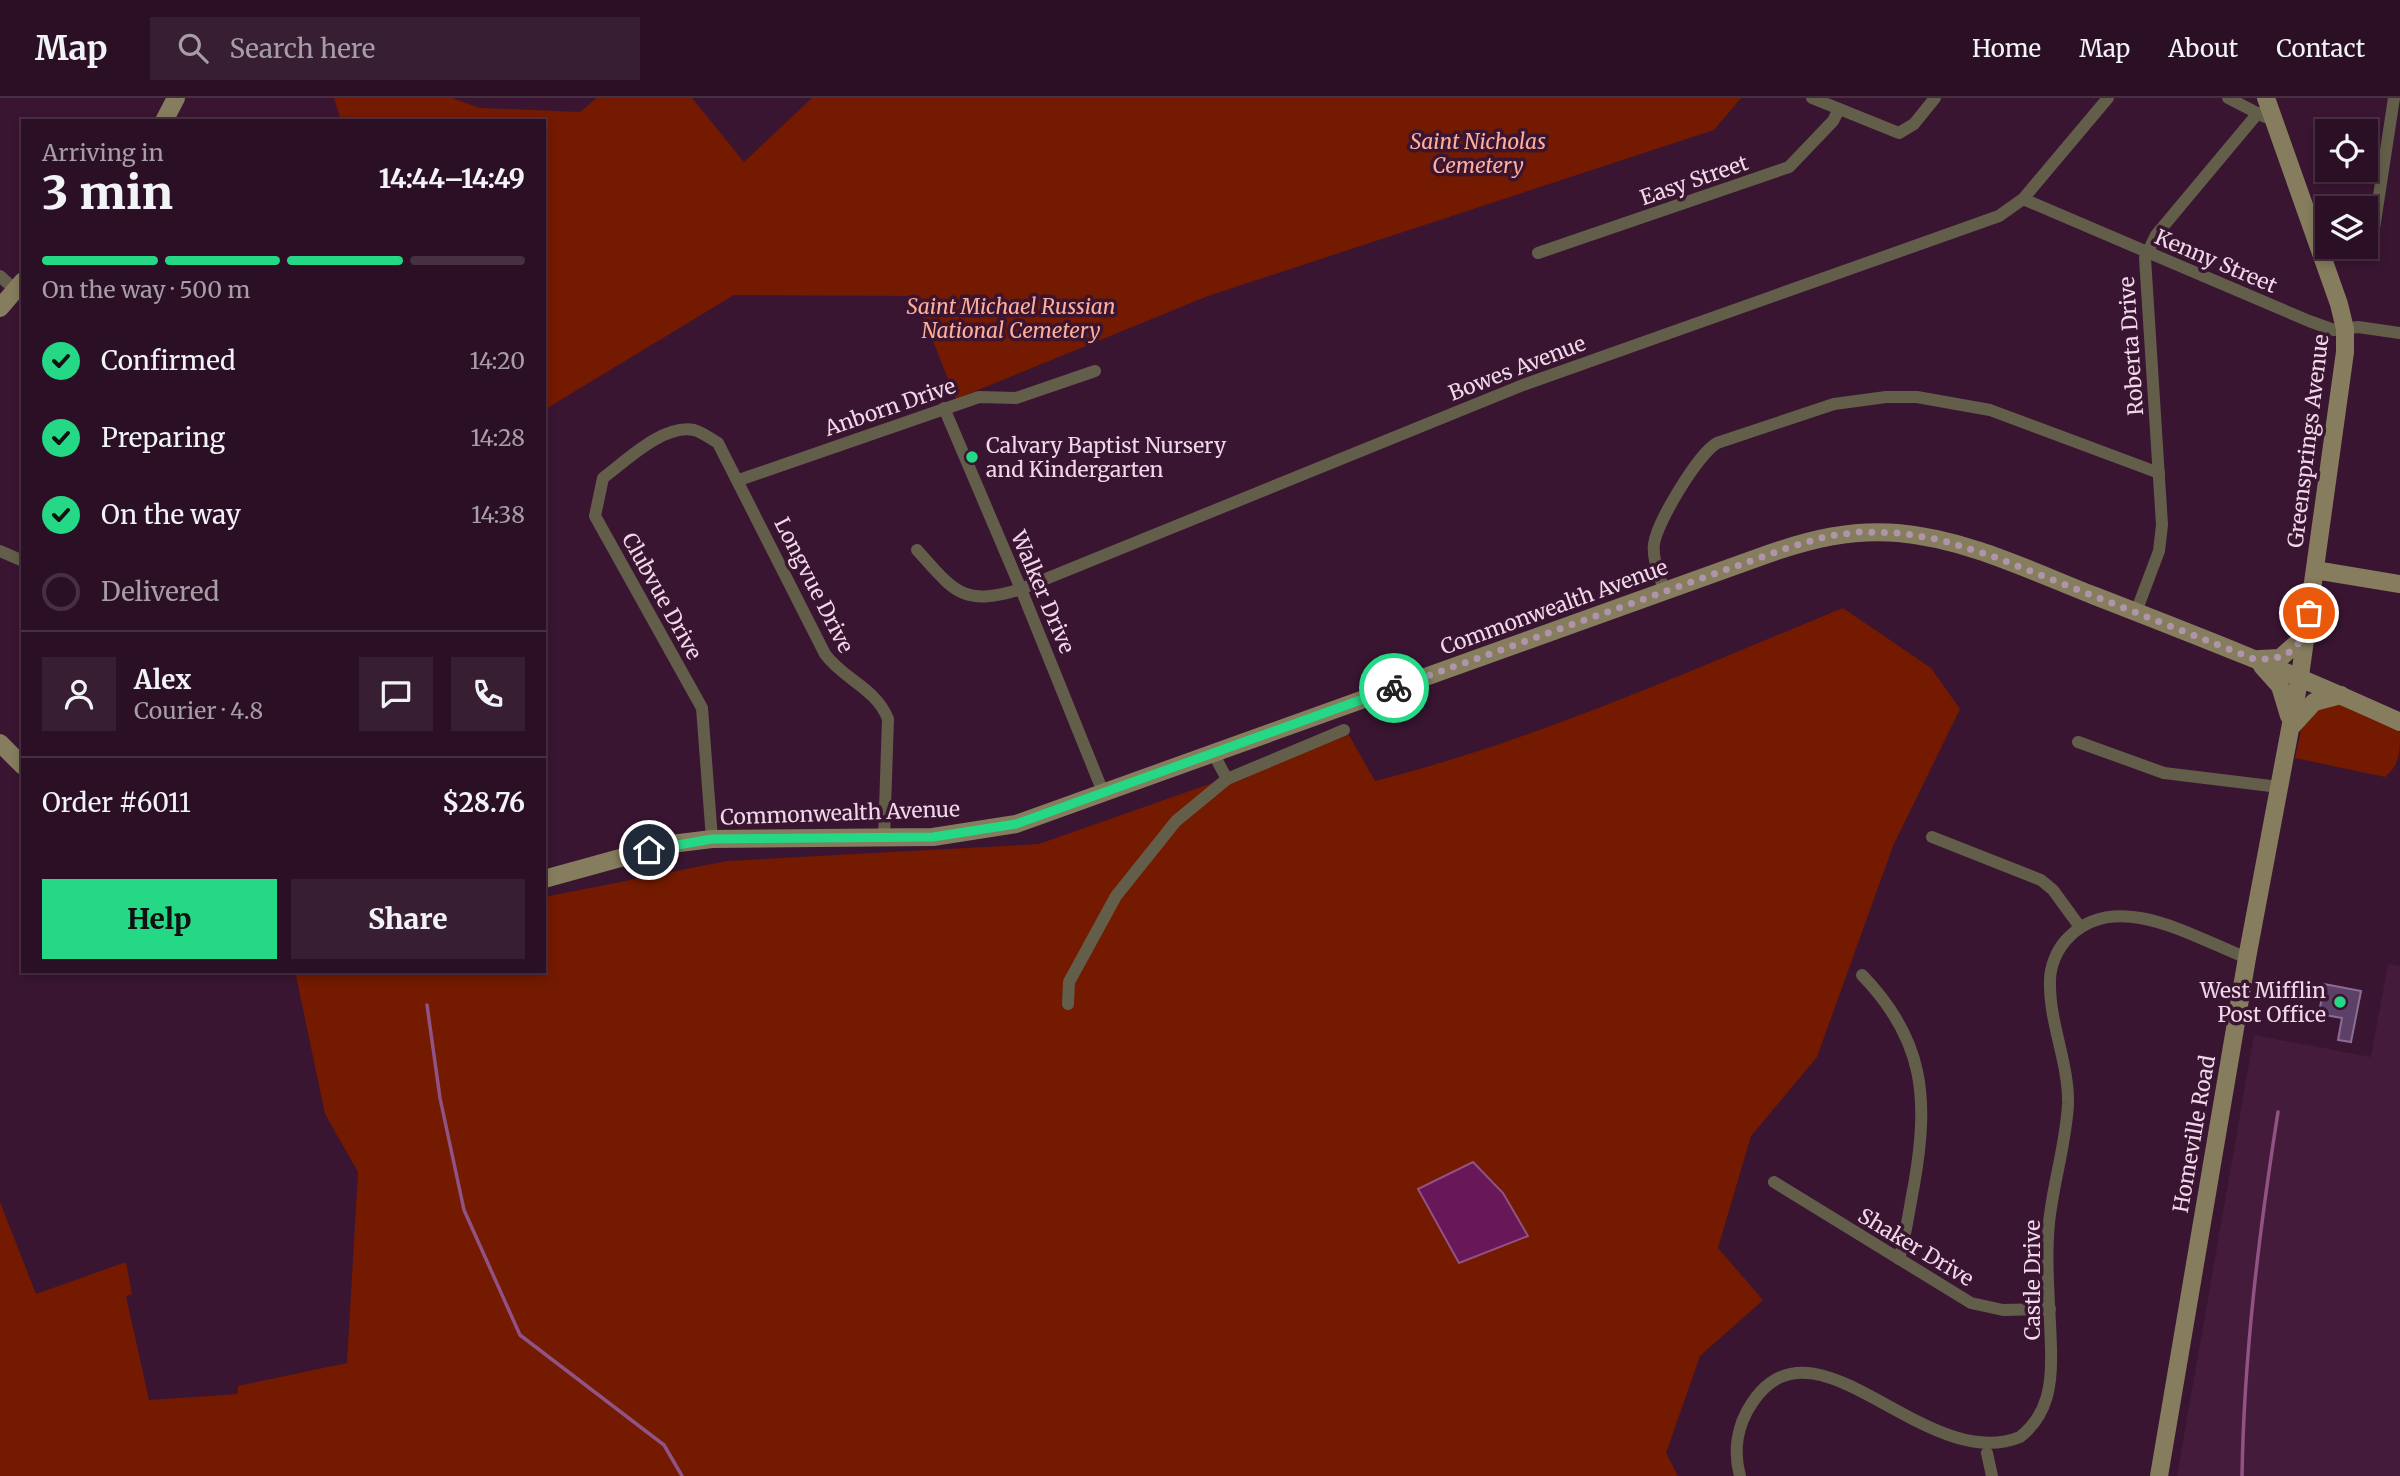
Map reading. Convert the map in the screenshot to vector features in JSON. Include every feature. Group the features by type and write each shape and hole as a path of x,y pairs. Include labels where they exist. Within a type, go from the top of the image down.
{"street":[{"path":"165,119 176,98"},
{"path":"1812,98 1899,133 1914,124 1935,98"},
{"name":"Bowes Avenue","path":"917,550 949,586 967,594 990,598 1021,589 1523,385 1993,219 2023,199 2108,98"},
{"path":"2228,98 2265,110"},
{"path":"2378,202 2394,98"},
{"name":"Easy Street","path":"1538,253 1789,167 1833,121 1839,109"},
{"name":"Roberta Drive","path":"2136,612 2161,538 2145,273 2147,252 2156,235 2265,110"},
{"name":"Greensprings Avenue","path":"2265,110 2335,291 2345,329 2344,366 2300,676"},
{"name":"Kenny Street","path":"2023,199 2334,330 2358,327 2400,333"},
{"path":"0,276 19,285 0,308"},
{"name":"Anborn Drive","path":"739,480 979,397 1016,398 1095,370"},
{"path":"1665,592 1654,556 1656,537 1704,453 1717,443 1834,404 1900,396 1975,406 2159,473"},
{"name":"Walker Drive","path":"944,408 1103,792"},
{"name":"Clubvue Drive","path":"697,430 681,429 661,438 603,478 596,516 702,708 712,839"},
{"name":"Longvue Drive","path":"697,430 718,443 825,653 836,669 871,692 882,704 888,719 884,838"},
{"name":"Commonwealth Avenue","path":"546,878 671,844 712,839 933,837 1016,824 1815,539 1880,532 1930,537 1964,546 2300,676 2400,722"},
{"path":"0,551 21,561"},
{"path":"2315,570 2400,584"},
{"path":"2254,659 2280,658 2306,635 2315,667 2341,695 2314,702 2290,729"},
{"path":"2254,659 2280,686 2286,699 2290,729"},
{"name":"Homeville Road","path":"2158,1476 2247,958 2300,676"},
{"path":"1068,1004 1069,982 1116,896 1176,821 1227,779 1344,730"},
{"path":"2078,742 2164,773 2279,787"},
{"path":"0,743 21,764"},
{"path":"1213,752 1227,779"},
{"path":"1932,836 2041,880 2053,890 2080,928"},
{"name":"Castle Drive","path":"1992,1476 1981,1453 2016,1440 2033,1424 2044,1407 2052,1373 2049,1223 2068,1098 2050,977 2061,946 2080,928 2110,915 2134,915 2247,958"},
{"path":"1862,975 1899,1022 1915,1060 1922,1086 1922,1139 1899,1259"},
{"name":"Shaker Drive","path":"1774,1182 1980,1307 2003,1310 2050,1309"},
{"path":"1740,1476 1736,1446 1746,1412 1766,1388 1786,1378 1807,1377 1826,1383 1911,1434"}],"shaded area":[{"path":"2388,964 2400,966 2400,1476 2177,1476 2254,1035 2371,1057"},
{"path":"1473,1162 1503,1193 1528,1236 1459,1263 1418,1189"}],"green space":[{"path":"334,98 452,98 480,108 580,112 597,98 692,98 744,162 812,98 1741,98 1714,130 1208,296 956,399 915,296 734,295 546,409 546,119 340,119"},
{"path":"1843,608 1931,668 1960,709 1893,846 1817,1057 1751,1136 1718,1248 1763,1300 1700,1356 1666,1453 1678,1476 0,1476 0,1202 36,1294 126,1262 132,1294 126,1296 149,1400 238,1394 238,1386 347,1363 358,1172 325,1114 295,973 546,973 546,897 727,861 1039,844 1349,735 1375,781 1495,746 1670,680"},
{"path":"2338,703 2400,732 2396,762 2385,777 2295,758 2302,725 2310,712"}],"building":[{"name":"West Mifflin Post Office","path":"2324,984 2361,991 2351,1042 2338,1040 2342,1018 2319,1014"}],"waterway":[{"path":"427,1005 440,1098 464,1210 520,1335 664,1445 682,1476"},
{"path":"2242,1476 2254,1294 2278,1112"}],"way so far":[{"path":"1394,688 1787,548 1849,533 1901,533 1964,546 2254,659 2280,658 2297,646 2306,635 2309,613"}],"place":[{"name":"Calvary Baptist Nursery and Kindergarten","path":"972,457"},
{"name":"West Mifflin Post Office","path":"2340,1002"}],"route":[{"path":"649,850 671,844 712,839 933,837 1016,824 1394,688"}],"park label":[{"name":"Saint Nicholas Cemetery","path":"1478,153"},
{"name":"Saint Michael Russian National Cemetery","path":"1011,318"}]}
